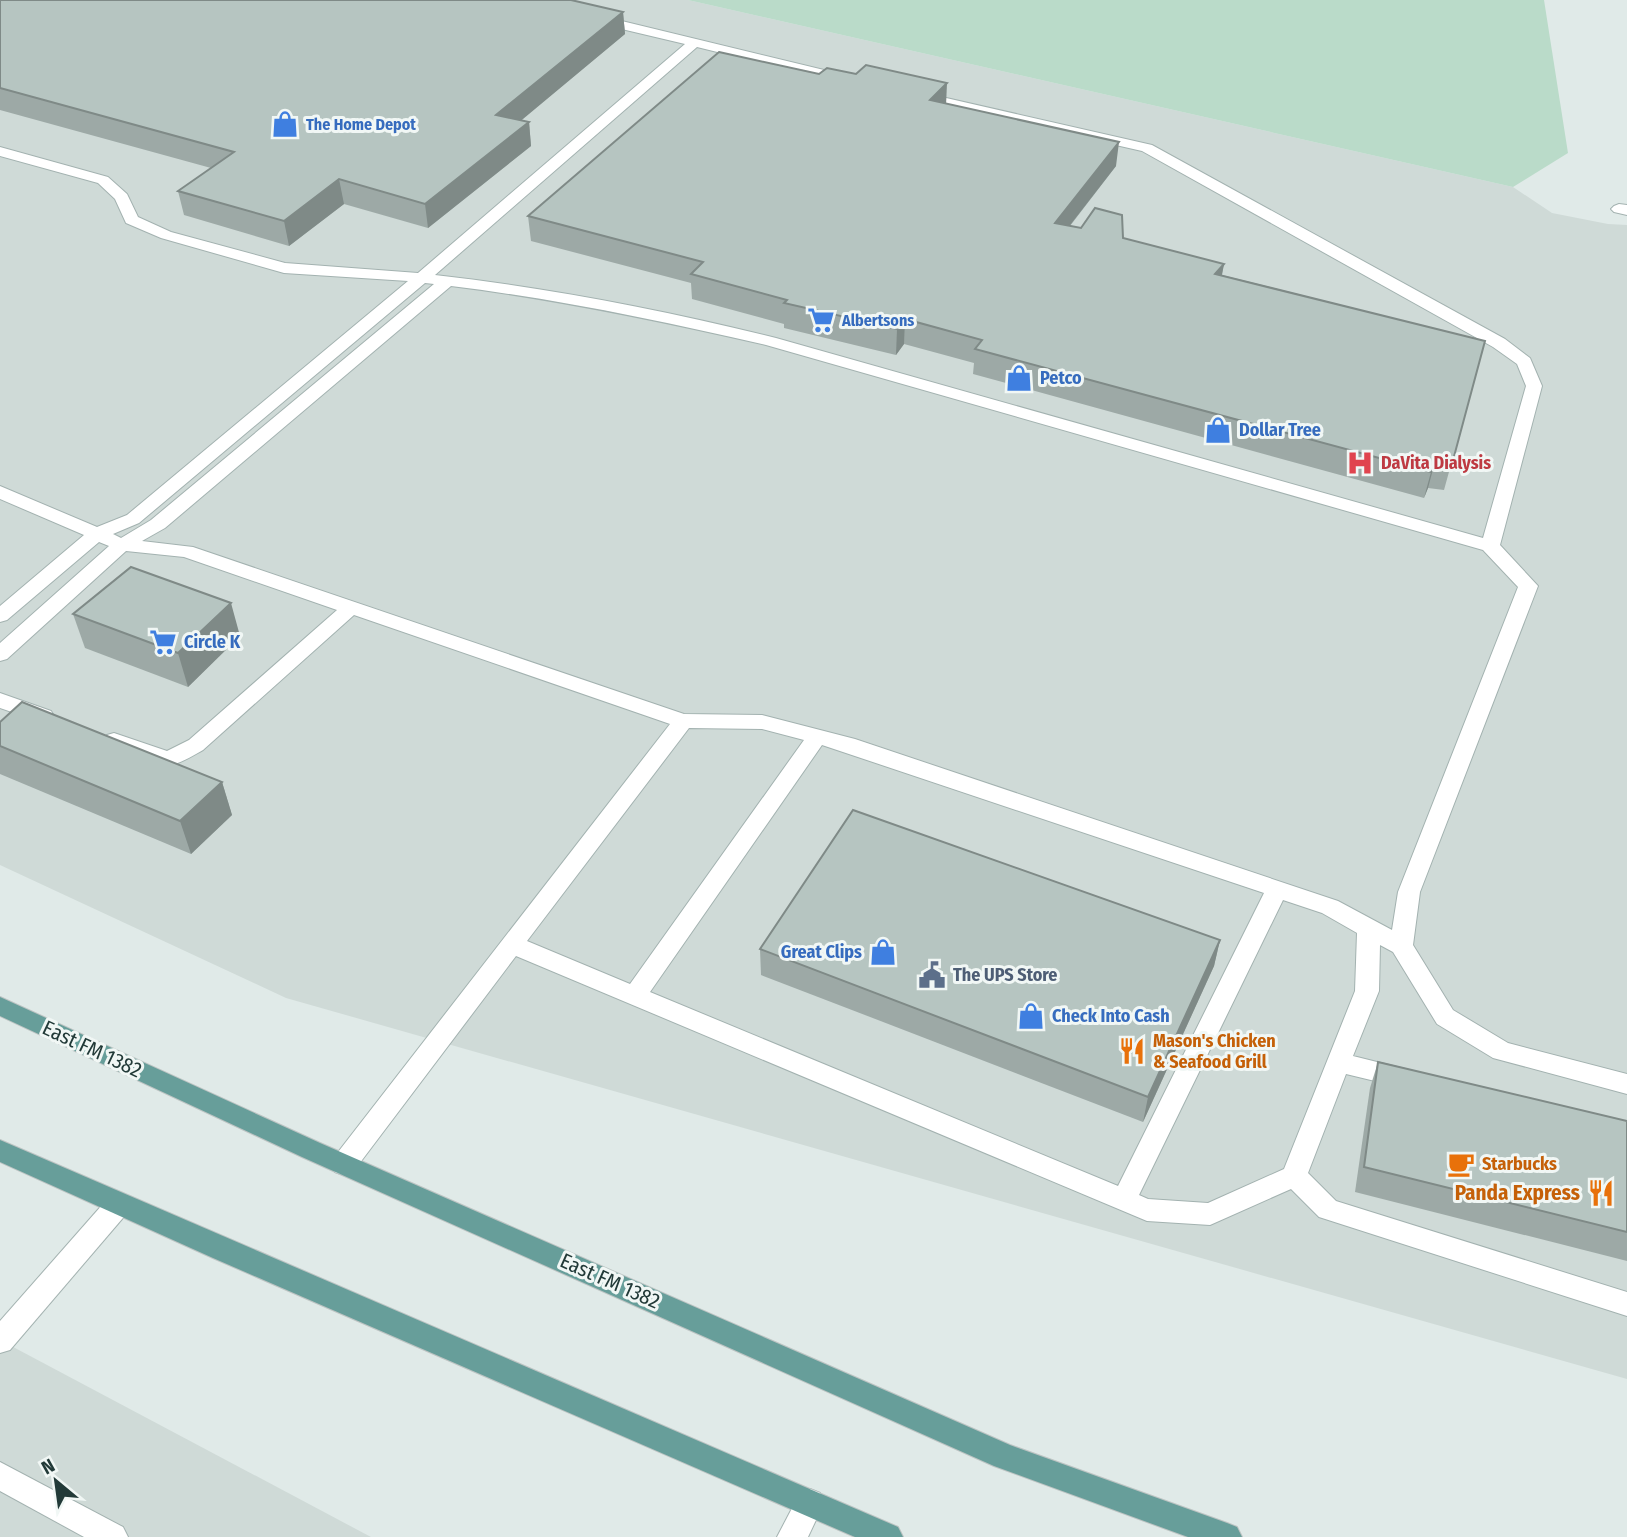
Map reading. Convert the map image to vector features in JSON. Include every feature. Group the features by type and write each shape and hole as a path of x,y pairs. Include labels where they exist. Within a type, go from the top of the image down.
{"main road":[{"name":"East FM 1382","path":"0,1006 344,1164 1004,1456 1227,1537"},
{"path":"0,1151 888,1537"}],"lane":[{"path":"582,16 869,84"},
{"path":"0,616 97,534 133,519 422,278 694,43"},
{"path":"908,93 1147,148 1499,343 1524,362 1534,386 1490,546"},
{"path":"0,151 103,180 122,197 131,220 166,235 284,268 422,278 506,288 770,341 1490,546 1528,586 1409,892 1401,946"},
{"path":"0,653 122,545 158,524 448,281"},
{"path":"0,492 122,545 186,551 683,721 762,722 881,755 1330,907 1401,946 1446,1017 1501,1051 1627,1084"},
{"path":"96,733 168,759 196,745 352,607"},
{"path":"0,700 59,721"},
{"path":"344,1164 683,721"},
{"path":"634,997 817,737"},
{"path":"1124,1200 1277,889"},
{"path":"511,944 1147,1210 1210,1214 1294,1176 1367,990 1369,927"},
{"path":"1339,1063 1430,1085"},
{"path":"1294,1176 1328,1209 1627,1304"},
{"path":"0,1341 119,1204"},
{"path":"0,1476 113,1537"},
{"path":"792,1537 810,1503"}],"shaded area":[{"path":"0,0 688,0 1513,187 1552,213 1627,225 1627,1379 286,998 0,865"},
{"path":"0,1340 371,1537 0,1537"}],"green space":[{"path":"688,0 1544,0 1568,153 1513,187"}],"building":[{"name":"The Home Depot","path":"0,0 571,0 623,12 496,115 529,122 425,204 339,179 284,221 178,191 234,152 0,88"},
{"path":"719,52 819,74 827,68 856,74 866,65 947,83 930,100 1119,142 1055,223 1081,228 1095,208 1122,215 1123,238 1224,264 1215,274 1485,341 1452,464 1435,462 1431,472 975,349 982,340 905,319 897,329 784,303 787,300 691,274 703,262 528,216"},
{"path":"131,567 231,603 178,653 73,614"},
{"path":"22,702 222,782 180,821 0,746 0,722"},
{"path":"853,810 1220,940 1148,1097 760,949"},
{"path":"1378,1062 1627,1121 1627,1232 1364,1167"}],"place":[{"name":"The Home Depot","path":"285,124"},
{"name":"Albertsons","path":"821,320"},
{"name":"Petco","path":"1019,378"},
{"name":"Dollar Tree","path":"1218,430"},
{"name":"DaVita Dialysis","path":"1360,463"},
{"name":"Circle K","path":"163,642"},
{"name":"Great Clips","path":"883,952"},
{"name":"The UPS Store","path":"932,975"},
{"name":"Check Into Cash","path":"1031,1016"},
{"name":"Mason's Chicken & Seafood Grill","path":"1132,1051"},
{"name":"Starbucks","path":"1461,1164"},
{"name":"Panda Express","path":"1601,1193"}]}
